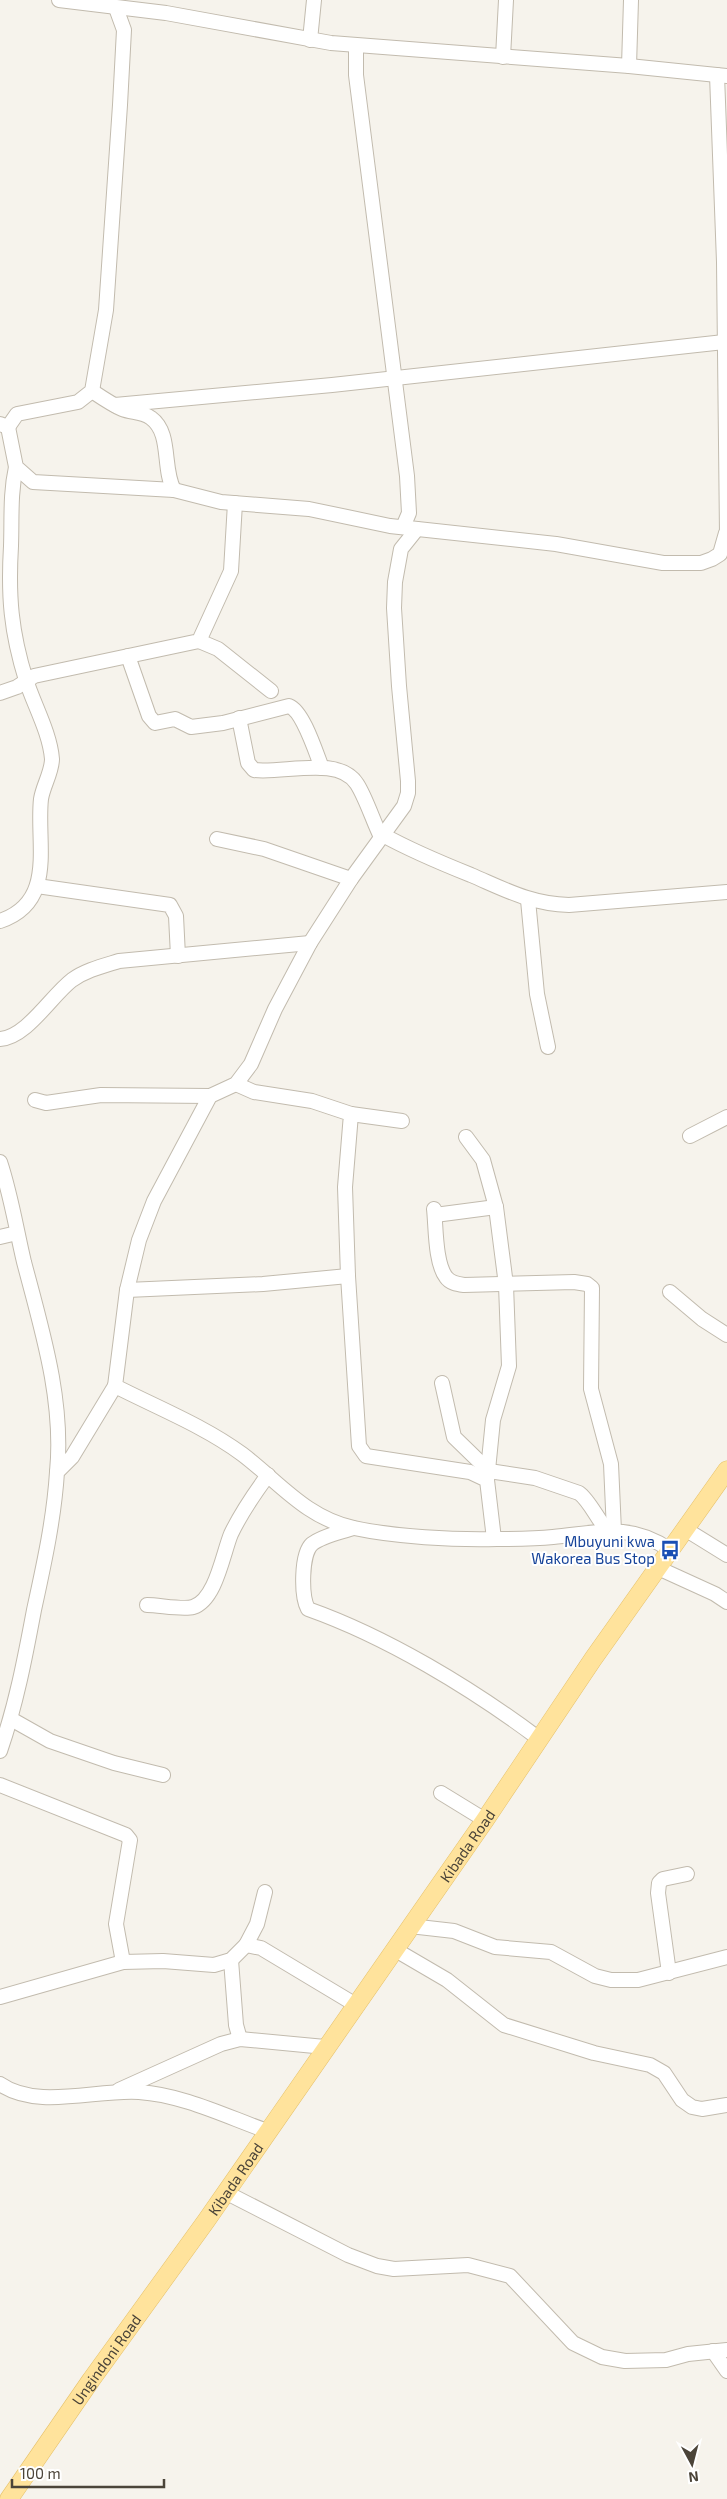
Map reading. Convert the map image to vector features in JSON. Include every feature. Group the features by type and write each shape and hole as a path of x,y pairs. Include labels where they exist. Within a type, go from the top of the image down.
{"main road":[{"name":"Kibada Road","path":"206,2221 394,1948 485,1820 538,1738 727,1470"},
{"name":"Ungindoni Road","path":"9,2499 91,2380 206,2221"}],"street":[{"path":"16,467 33,482 174,490 208,499 309,509 404,528 556,544 663,563 701,563 712,559 720,554 726,534 724,342 726,262 722,76 629,66 356,46 310,40 167,7 116,8 59,0"},
{"path":"310,40 314,0"},
{"path":"503,57 506,0"},
{"path":"629,66 631,0"},
{"path":"0,921 18,911 30,900 37,886 41,860 41,800 52,760 40,717 26,682 14,638 5,554 16,467 4,425 17,414 78,402 92,391 106,310 118,134 124,30 116,8"},
{"path":"35,1100 46,1103 101,1095 210,1096 236,1084 251,1064 275,1009 310,943 351,879 401,811 408,793 394,608 394,582 404,528 409,513 408,476 356,75 356,46"},
{"path":"115,406 724,342"},
{"path":"92,391 115,406 123,410 144,414 158,424 163,437 166,469 174,490"},
{"path":"199,641 231,571 235,503"},
{"path":"401,549 404,528"},
{"path":"0,694 26,682 34,676 199,641 218,649 271,691"},
{"path":"128,656 149,716 155,724 175,719 191,727 223,723 289,706 294,708 301,718 322,768"},
{"path":"239,718 248,763 254,770 322,768 342,770 357,782 382,836 528,900 548,904 570,905 727,892"},
{"path":"217,838 264,849 351,879"},
{"path":"37,886 170,905 176,916 178,956"},
{"path":"528,900 537,994 548,1047"},
{"path":"0,1039 17,1034 72,980 95,968 119,961 310,943"},
{"path":"236,1084 254,1092 312,1101 350,1114 402,1121"},
{"path":"57,1472 72,1457 115,1386 126,1290 146,1220 210,1096"},
{"path":"350,1114 345,1187 348,1276 359,1446 366,1456 488,1476 536,1478 579,1493 585,1497 594,1515 610,1531"},
{"path":"690,1136 727,1117"},
{"path":"466,1137 483,1160 496,1207 506,1285 509,1366 493,1420 488,1476 494,1539"},
{"path":"0,1162 9,1190 17,1233 50,1372 60,1444 55,1509 11,1719 0,1751"},
{"path":"496,1207 434,1212 440,1260 445,1277 453,1283 464,1285 574,1282 587,1284 592,1288 591,1389 611,1464 610,1531"},
{"path":"0,1237 17,1233"},
{"path":"126,1290 263,1284 348,1276"},
{"path":"670,1292 702,1319 727,1335"},
{"path":"442,1383 454,1437 488,1476"},
{"path":"115,1386 208,1432 241,1453 295,1500 316,1514 353,1528 408,1535 494,1539 552,1537 610,1531 643,1536 670,1550"},
{"path":"147,1605 194,1607 205,1598 213,1586 231,1535 246,1506 268,1475"},
{"path":"353,1528 313,1543 306,1552 303,1587 304,1602 308,1609 349,1624 480,1696 538,1738"},
{"path":"685,1529 727,1555"},
{"path":"658,1568 727,1602"},
{"path":"11,1719 50,1741 114,1763 163,1775"},
{"path":"0,1785 126,1835 130,1840 116,1924 123,1962"},
{"path":"441,1793 485,1820"},
{"path":"669,1973 658,1893 659,1883 663,1879 687,1874"},
{"path":"0,1997 123,1962 163,1961 214,1964 231,1960 246,1945 257,1924 265,1892"},
{"path":"410,1926 454,1931 495,1947 552,1952 596,1976 610,1980 638,1980 727,1958"},
{"path":"246,1945 261,1948 356,2004"},
{"path":"394,1948 447,1980 504,2026 594,2053 650,2065 664,2073 682,2100 692,2107 702,2108 727,2105"},
{"path":"231,1960 236,2025 240,2039"},
{"path":"114,2093 202,2052 240,2039 325,2048"},
{"path":"0,2084 11,2092 56,2098 139,2092 184,2100 267,2131"},
{"path":"226,2192 348,2255 377,2266 394,2269 468,2265 510,2276 573,2343 602,2357 625,2361 666,2360 688,2354 720,2351 727,2371"}],"place":[{"name":"Mbuyuni kwa Wakorea Bus Stop","path":"670,1550"}]}
